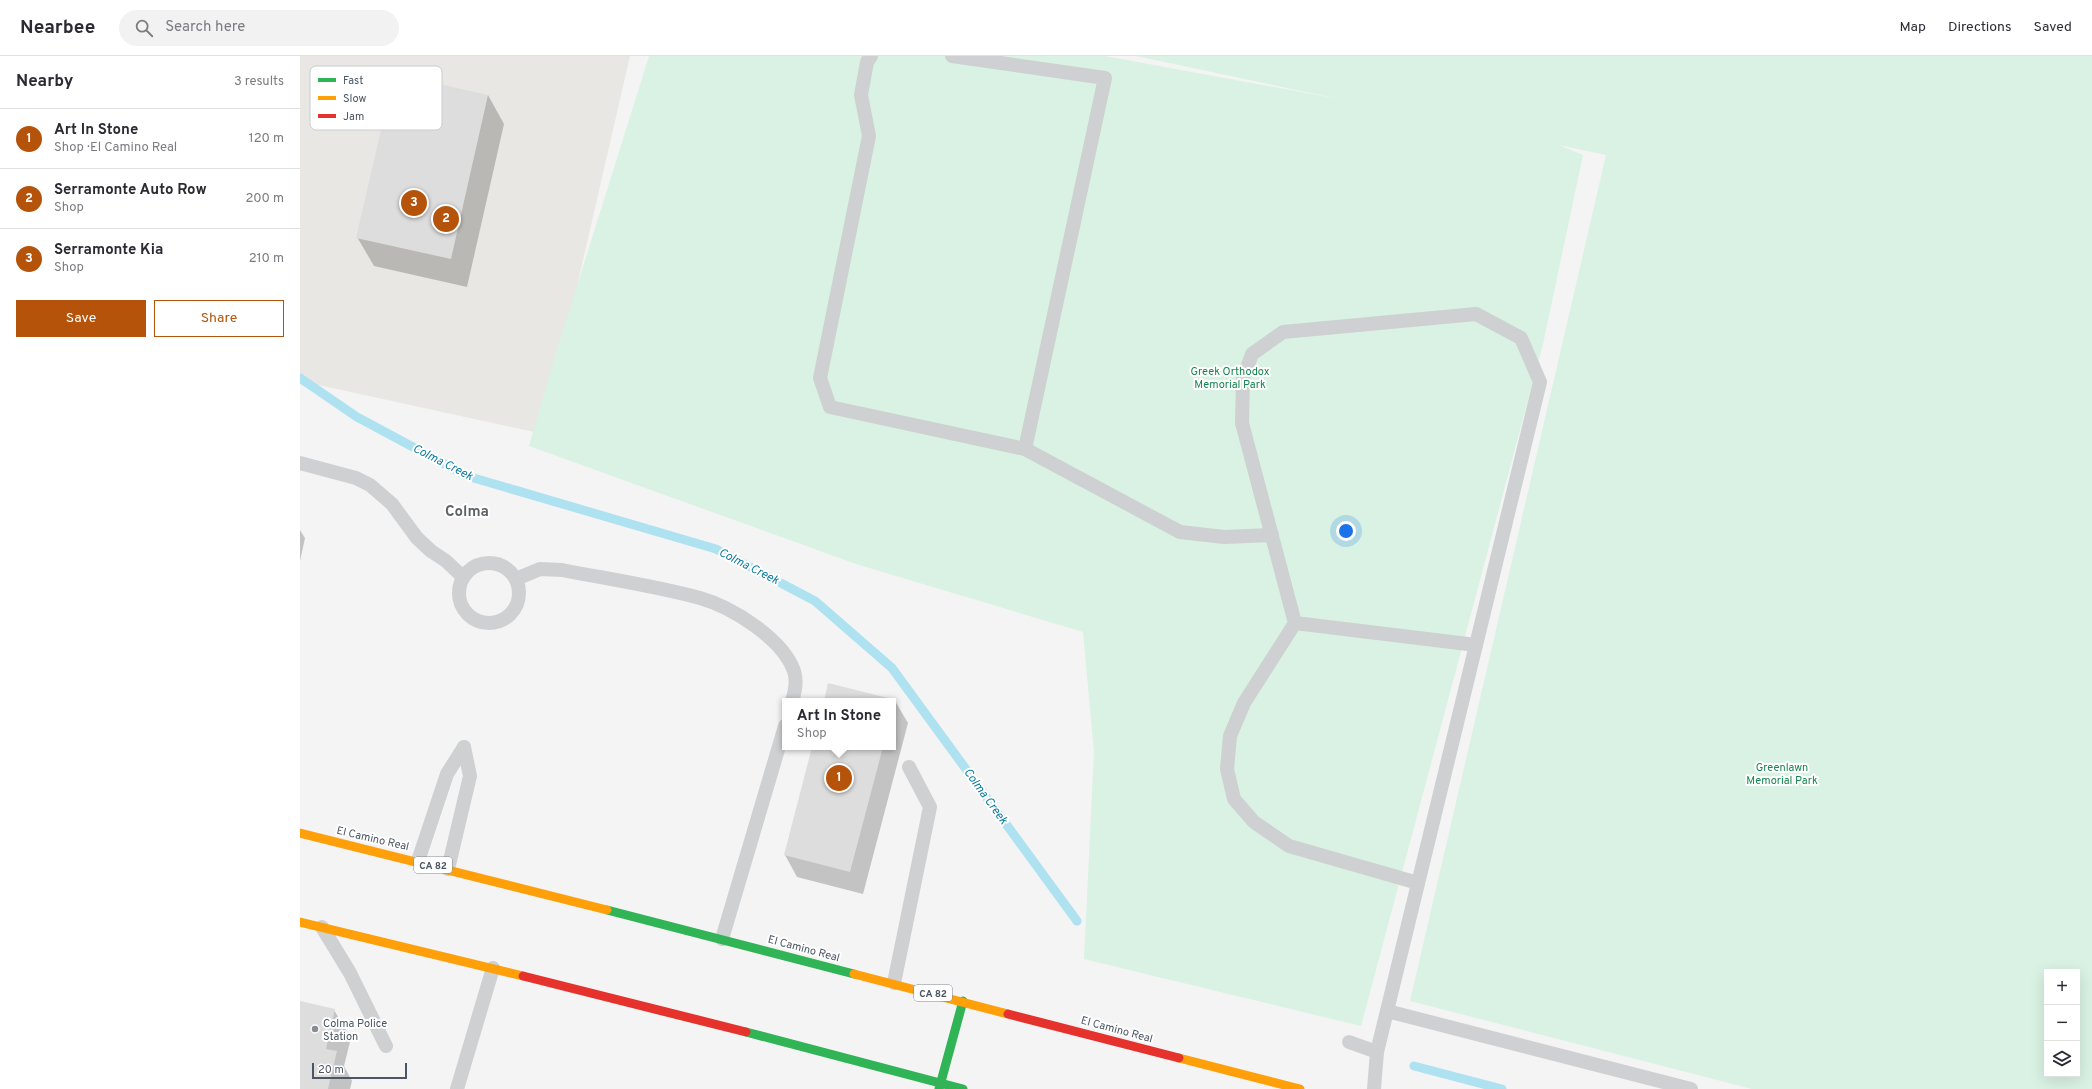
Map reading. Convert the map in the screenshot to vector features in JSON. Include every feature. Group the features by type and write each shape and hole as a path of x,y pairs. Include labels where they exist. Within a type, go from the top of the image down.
{"main road":[{"name":"El Camino Real","path":"300,833 418,861 1300,1089"},
{"path":"300,922 493,968 940,1086 963,1089"},
{"path":"940,1086 963,1001"}],"lane":[{"path":"871,56 867,62 861,95 869,136 820,378 830,407 1025,449 1180,532 1224,537 1272,535"},
{"path":"952,56 1105,78 1025,449"},
{"path":"1374,1089 1377,1052 1540,382 1521,338 1476,314 1282,332 1252,354 1243,379 1242,423 1295,623 1244,703 1230,736 1227,769 1234,799 1254,822 1289,846 1418,883"},
{"path":"300,463 356,478 370,485 392,504 417,538 431,551 446,561 463,577"},
{"path":"484,563 496,564 508,569 516,579 520,591 518,604 511,614 501,622 488,624 476,621 466,613 460,602 459,589 463,577 472,568 484,563"},
{"path":"516,579 540,569 562,570 701,598 740,616 771,639 787,656 794,672 795,691 793,698"},
{"path":"1295,623 1476,645"},
{"path":"722,939 782,736"},
{"path":"418,861 447,774 464,747 470,776 448,869"},
{"path":"894,983 930,807 909,768"},
{"path":"322,927 350,973 386,1046"},
{"path":"457,1089 493,968"},
{"path":"1387,1011 1691,1089"},
{"path":"1349,1042 1377,1052"}],"shaded area":[{"path":"300,56 630,56 543,434 300,381"}],"green space":[{"path":"649,56 1105,56 1339,99 1136,56 2092,56 2092,1089 1752,1089 1410,1001 1606,155 1559,145 1583,155 1543,344 1361,1026 1084,959 1094,752 1083,632 856,564 529,446 555,356"}],"building":[{"path":"442,85 488,95 451,259 356,238 381,130 442,130"},
{"path":"828,683 888,698 825,698"},
{"path":"811,750 882,750 850,872 784,855"},
{"name":"Colma Police Station","path":"300,1001 335,1009 326,1049 337,1051 328,1089 300,1089"}],"waterway":[{"name":"Colma Creek","path":"300,378 357,417 467,476 716,549 815,601 892,668 1077,921"},
{"name":"Colma Creek","path":"1414,1066 1502,1089"}],"traffic: fast":[{"path":"607,910 854,974"},
{"path":"939,1089 963,1001"},
{"path":"746,1032 963,1089"}],"traffic: slow":[{"path":"300,833 607,910"},
{"path":"300,922 523,976"},
{"path":"854,974 1008,1014"},
{"path":"1179,1058 1300,1089"}],"traffic: jam":[{"path":"523,976 746,1032"},
{"path":"1008,1014 1179,1058"}],"place":[{"name":"Serramonte Kia","path":"414,203"},
{"name":"Serramonte Auto Row","path":"446,219"},
{"name":"Art In Stone","path":"839,778"},
{"name":"Colma Police Station","path":"315,1029"}],"district":[{"name":"Colma","path":"467,511"}],"park label":[{"name":"Greek Orthodox Memorial Park","path":"1230,377"},
{"name":"Greenlawn Memorial Park","path":"1782,773"}]}
